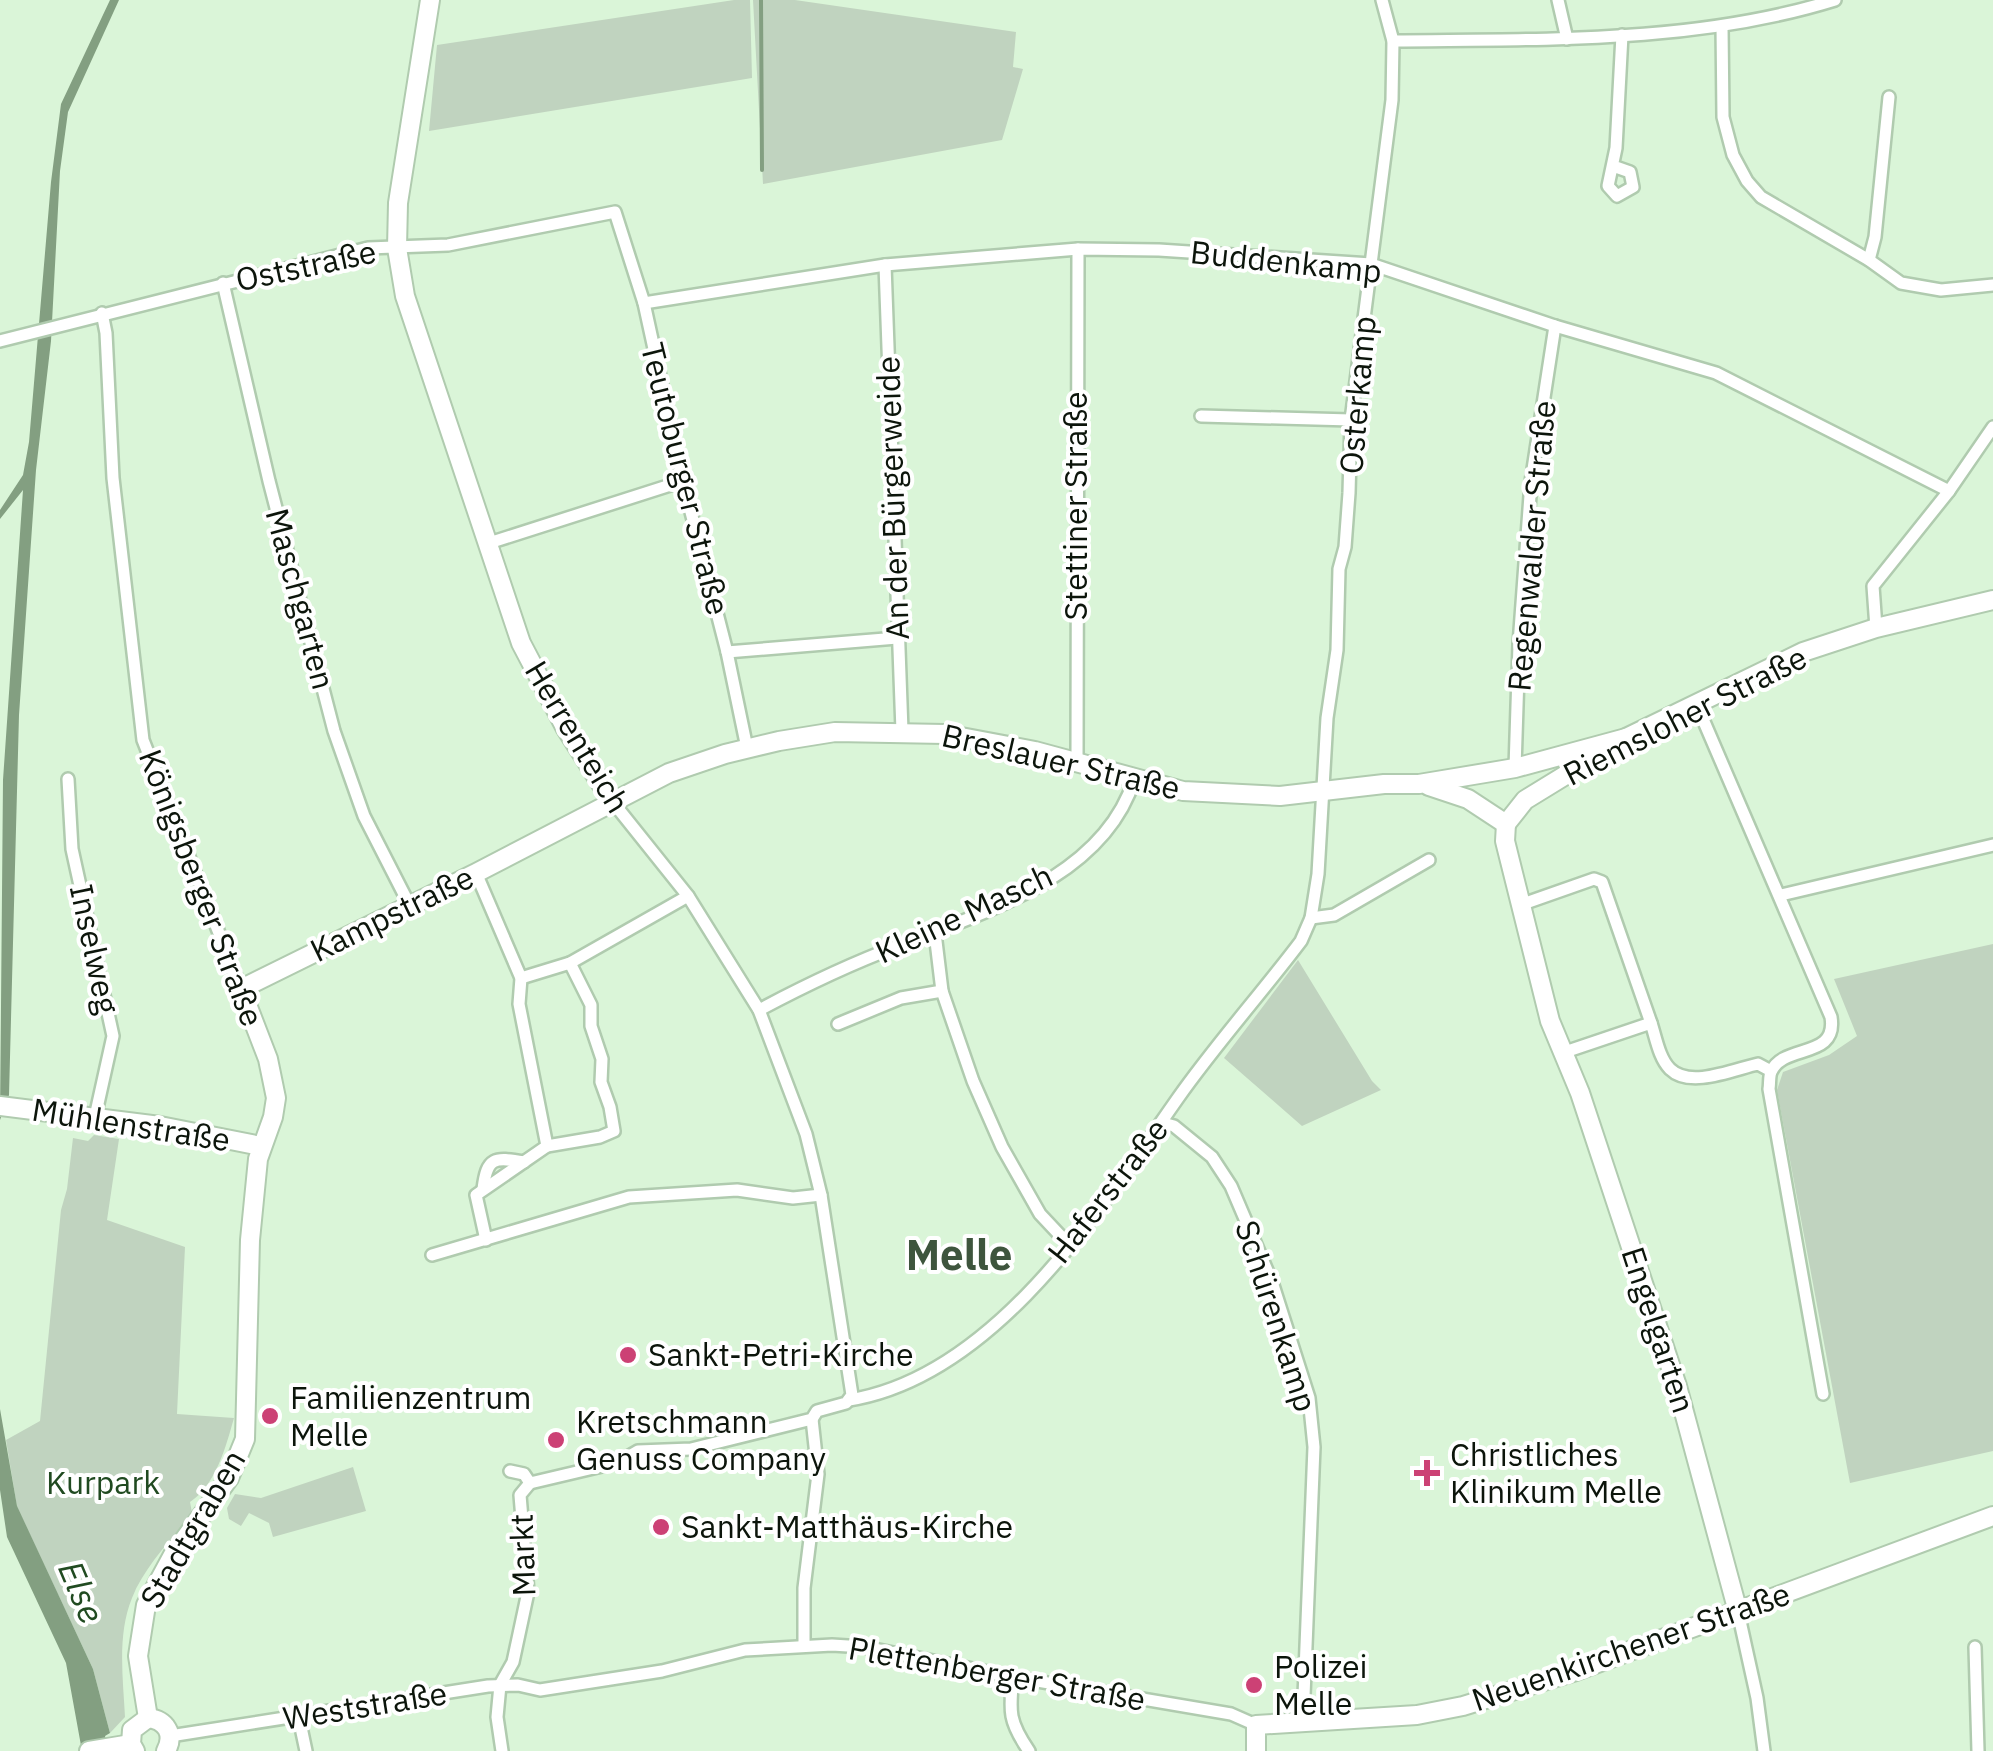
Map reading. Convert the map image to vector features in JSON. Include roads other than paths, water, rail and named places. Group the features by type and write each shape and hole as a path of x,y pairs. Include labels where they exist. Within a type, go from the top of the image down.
{"street":[{"name":"Herrenteich","path":"430,0 398,202 397,248 405,296 520,642 565,727 612,801 688,896 759,1010 806,1134 821,1196 850,1400"},
{"name":"Osterkamp","path":"1321,791 1335,667 1339,569 1348,511 1351,420 1392,100 1392,41 1382,0"},
{"path":"1558,0 1567,39"},
{"path":"1392,41 1567,39 1722,26 1787,15 1835,0"},
{"path":"1722,26 1724,117 1733,155 1762,197 1901,283 1941,290 1993,285"},
{"path":"1613,166 1622,35"},
{"path":"1869,260 1890,98"},
{"name":"Oststraße","path":"0,341 368,248 448,245 615,212"},
{"name":"Teutoburger Straße","path":"615,212 644,303 747,748"},
{"name":"Buddenkamp","path":"644,303 886,265 1078,249 1158,250 1371,264 1555,326 1716,373 1949,491"},
{"name":"Stettiner Straße","path":"1076,763 1078,249"},
{"name":"An der Bürgerweide","path":"886,265 902,731"},
{"name":"Maschgarten","path":"223,283 334,731 364,816 410,904"},
{"name":"Königsberger Straße","path":"102,313 113,478 144,740 274,1078 273,1117 259,1153"},
{"name":"Regenwalder Straße","path":"1515,768 1519,644 1532,482 1555,326"},
{"path":"1201,416 1351,420"},
{"path":"1876,628 1873,586 1949,491 1993,427"},
{"path":"489,543 683,481"},
{"name":"Riemsloher Straße","path":"1506,824 1525,800 1626,738 1802,652 1876,628 1993,600"},
{"path":"727,652 898,638"},
{"path":"1696,703 1831,1017 1833,1029 1828,1040 1779,1062 1771,1072 1769,1089 1822,1394"},
{"name":"Breslauer Straße","path":"544,838 668,772 747,748 835,732 902,731 967,738 1134,780 1213,794 1280,796 1418,784 1515,768 1626,738"},
{"name":"Inselweg","path":"68,780 72,848 113,1036 95,1117"},
{"name":"Kleine Masch","path":"759,1010 837,971 1021,895 1068,866 1112,827 1126,806 1134,780"},
{"name":"Breslauer Straße","path":"1418,784 1468,799 1506,824"},
{"name":"Haferstraße","path":"850,1400 869,1397 927,1375 964,1353 1071,1247 1178,1098 1301,941 1312,918 1318,874 1321,791"},
{"name":"Engelgarten","path":"1506,824 1505,842 1550,1021 1580,1093 1682,1402 1738,1612"},
{"name":"Kampstraße","path":"240,989 544,838"},
{"path":"1781,895 1993,845"},
{"path":"1312,918 1334,915 1429,860"},
{"path":"476,873 521,978 519,1004 547,1146"},
{"path":"1520,905 1594,878 1602,882 1668,1068 1680,1076 1697,1078 1758,1064 1771,1072"},
{"path":"521,978 570,963 688,896"},
{"path":"935,932 942,991 973,1080 1002,1147 1040,1214 1071,1247"},
{"path":"492,1238 476,1195 547,1146 600,1138 614,1131 601,1082 602,1059 591,1026 591,1006 570,963"},
{"path":"838,1024 901,998 942,991"},
{"path":"1562,1053 1651,1023"},
{"name":"Mühlenstraße","path":"6,1107 95,1117 259,1153"},
{"name":"Schürenkamp","path":"1163,1123 1174,1126 1212,1157 1230,1186 1269,1274 1309,1398 1314,1446 1303,1722"},
{"name":"Stadtgraben","path":"148,1718 138,1656 146,1605 173,1555 229,1478 245,1438 250,1251 259,1153"},
{"path":"432,1255 629,1197 737,1190 794,1198 821,1196"},
{"path":"804,1646 804,1588 818,1474 812,1419 817,1411 850,1400"},
{"name":"Markt","path":"500,1686 514,1662 528,1592 520,1495 530,1483 619,1462 638,1451 691,1450 812,1419"},
{"name":"Markt","path":"510,1471 524,1474 530,1483"},
{"name":"Neuenkirchener Straße","path":"1256,1725 1417,1715 1463,1706 1563,1676 1993,1516"},
{"path":"1738,1612 1758,1698 1764,1751"},
{"name":"Plettenberger Straße","path":"500,1686 540,1690 662,1671 744,1650 864,1647 1013,1678 1231,1714 1256,1725"},
{"path":"1975,1647 1978,1751"},
{"path":"1013,1678 1009,1707 1012,1727 1029,1751"},
{"path":"500,1686 502,1751"},
{"name":"Weststraße","path":"168,1743 500,1686"},
{"path":"89,1751 127,1747 132,1730 148,1718 164,1724 168,1743"},
{"path":"299,1718 306,1751"},
{"path":"1256,1725 1256,1751"}],"waterway":[{"path":"761,0 762,170"}],"place":[{"name":"Sankt-Petri-Kirche","path":"628,1355"},
{"name":"Familienzentrum Melle","path":"270,1416"},
{"name":"Kretschmann Genuss Company","path":"556,1440"},
{"name":"Christliches Klinikum Melle","path":"1427,1473"},
{"name":"Sankt-Matthäus-Kirche","path":"661,1527"},
{"name":"Polizei Melle","path":"1254,1685"}],"district":[{"name":"Melle","path":"959,1255"}],"park label":[{"name":"Kurpark","path":"103,1483"}],"water label":[{"name":"Else","path":"81,1592"}]}
